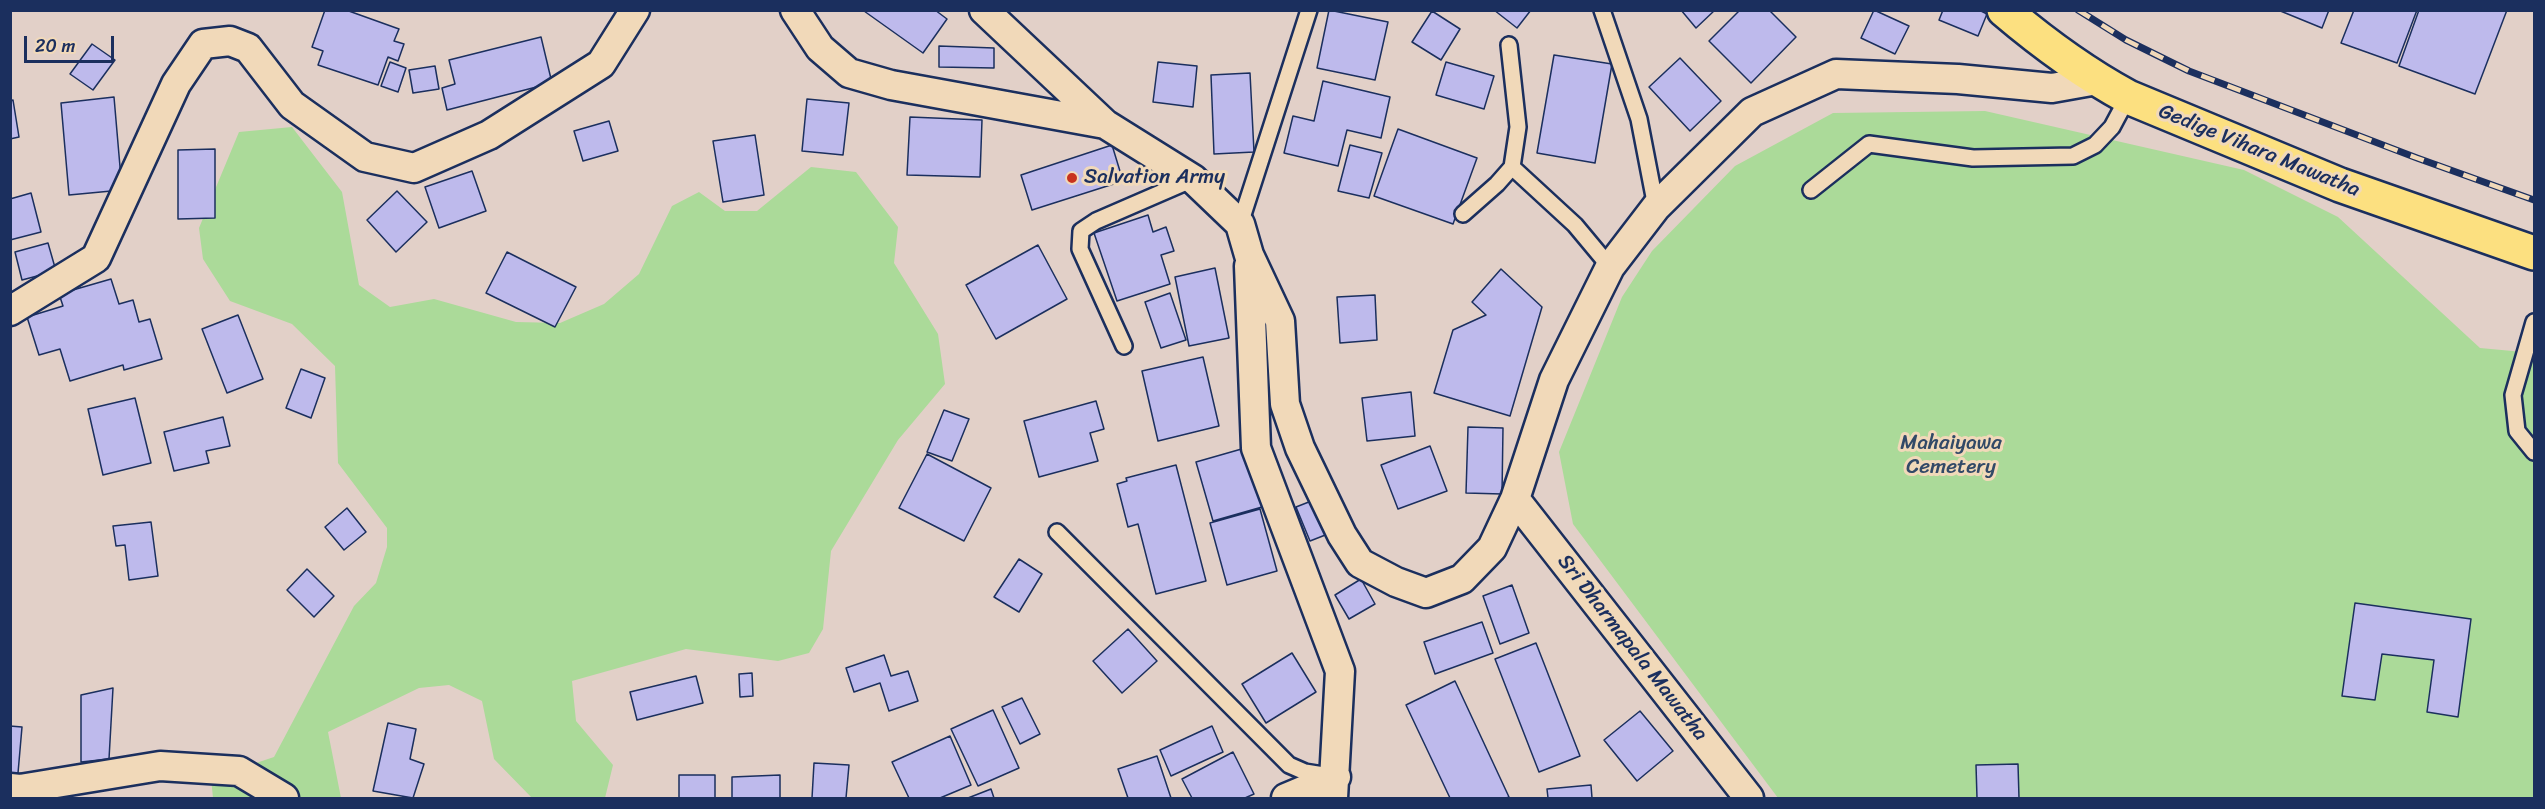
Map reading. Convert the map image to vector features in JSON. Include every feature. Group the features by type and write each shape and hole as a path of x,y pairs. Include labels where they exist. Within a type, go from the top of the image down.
{"main road":[{"name":"Gedige Vihara Mawatha","path":"2004,10 2048,48 2128,97 2340,185 2535,253"}],"street":[{"path":"10,311 96,258 176,84 203,44 230,41 248,48 292,105 365,157 414,168 489,135 601,64 635,10"},
{"path":"795,10 820,48 849,73 891,85 1105,124"},
{"path":"984,10 1105,124 1193,179 1240,224 1249,255 1280,321 1285,404 1300,448 1342,535 1360,563 1396,582 1426,593 1462,579 1492,548 1515,499 1554,380 1610,267 1656,207 1752,112 1836,74 1958,79 2052,88 2097,80"},
{"path":"1249,255 1256,448 1340,671 1335,788 1286,798"},
{"name":"Sri Dharmapala Mawatha","path":"1515,499 1749,798"},
{"path":"10,788 20,789 160,766 239,771 284,798"}],"lane":[{"path":"1240,224 1309,10"},
{"path":"1602,10 1639,118 1656,207"},
{"path":"1463,214 1497,184 1512,167 1518,127 1509,45"},
{"path":"1811,190 1869,144 1973,158 2073,156 2095,145 2106,133 2128,97"},
{"path":"1512,167 1575,225 1610,267"},
{"path":"1124,346 1080,249 1081,231 1096,221 1193,179"},
{"path":"2535,322 2513,395 2517,431 2535,452"},
{"path":"1057,532 1289,765 1335,788"}],"green space":[{"name":"Mahaiyawa Cemetery","path":"1985,111 2244,170 2338,217 2480,348 2534,353 2534,798 1778,798 1573,524 1559,452 1622,297 1652,251 1735,166 1833,113"},
{"path":"292,127 342,192 359,285 390,307 434,299 516,322 560,323 604,304 639,274 672,206 699,192 725,211 757,211 811,167 856,172 898,227 894,263 938,334 945,384 898,440 831,551 823,629 809,653 778,661 686,649 572,681 576,721 613,765 605,798 532,798 494,759 482,701 449,685 419,688 328,732 341,798 213,798 211,778 274,757 354,606 376,583 387,547 387,528 338,463 335,366 292,324 230,301 203,259 199,228 239,132"}],"building":[{"path":"325,10 346,10 399,29 394,41 404,44 398,61 388,57 378,85 318,65 323,51 312,47"},
{"path":"935,10 947,19 923,53 864,11"},
{"path":"1329,10 1388,22 1375,80 1317,68"},
{"path":"1494,10 1531,10 1517,28"},
{"path":"1681,10 1715,10 1696,28"},
{"path":"1740,10 1769,10 1796,37 1751,83 1709,41"},
{"path":"1874,10 1909,26 1895,54 1861,38"},
{"path":"1943,10 1979,10 1987,14 1978,36 1939,20"},
{"path":"2278,10 2329,10 2322,28"},
{"path":"2354,10 2417,10 2397,63 2341,43"},
{"path":"2419,10 2507,10 2475,94 2399,66"},
{"path":"1432,11 1460,29 1441,60 1412,42"},
{"path":"541,37 552,83 447,110 442,88 455,84 449,60"},
{"path":"92,44 115,60 93,90 70,74"},
{"path":"939,46 994,48 994,68 939,67"},
{"path":"1554,55 1612,64 1595,163 1537,153"},
{"path":"1680,58 1721,101 1690,131 1649,87"},
{"path":"390,62 406,68 398,92 381,86"},
{"path":"1158,62 1197,66 1193,107 1153,102"},
{"path":"1446,62 1494,76 1484,109 1436,95"},
{"path":"435,66 439,89 413,93 409,70"},
{"path":"1250,73 1254,152 1214,154 1211,75"},
{"path":"1323,81 1390,97 1381,138 1347,130 1338,166 1284,153 1293,116 1314,121"},
{"path":"114,97 122,190 69,195 61,103"},
{"path":"807,99 849,103 843,155 802,151"},
{"path":"13,100 19,137 10,139 10,101"},
{"path":"910,117 982,120 980,177 907,175"},
{"path":"609,121 618,151 583,161 574,131"},
{"path":"1398,129 1477,158 1453,224 1374,196"},
{"path":"755,135 764,195 723,202 713,141"},
{"name":"Salvation Army","path":"1112,145 1123,181 1032,210 1021,175"},
{"path":"1350,145 1382,153 1369,198 1338,191"},
{"path":"215,149 215,218 178,219 178,150"},
{"path":"472,171 486,211 439,228 425,187"},
{"path":"397,191 427,222 396,252 367,220"},
{"path":"31,193 41,232 10,240 10,199"},
{"path":"1148,215 1153,232 1166,227 1174,251 1161,255 1170,284 1117,301 1094,233"},
{"path":"48,243 56,271 22,280 15,252"},
{"path":"1038,245 1067,299 996,339 966,285"},
{"path":"507,252 576,287 555,327 486,293"},
{"path":"1215,268 1229,338 1189,346 1175,277"},
{"path":"1501,269 1542,307 1510,416 1434,393 1453,330 1486,315 1472,302"},
{"path":"111,279 119,304 133,300 139,322 150,319 162,359 124,370 123,365 70,381 60,349 39,355 27,317 63,306 59,294"},
{"path":"1170,293 1186,340 1161,348 1145,302"},
{"path":"1375,295 1377,340 1340,343 1337,297"},
{"path":"238,315 263,379 227,393 202,329"},
{"path":"1203,357 1219,426 1158,441 1142,371"},
{"path":"301,369 325,378 311,418 286,408"},
{"path":"1411,392 1415,436 1367,441 1362,398"},
{"path":"135,398 151,463 103,475 88,409"},
{"path":"1096,401 1104,429 1090,433 1098,461 1039,477 1024,421"},
{"path":"944,410 969,419 952,461 927,452"},
{"path":"223,417 230,446 206,451 209,463 174,471 164,432"},
{"path":"1468,427 1503,428 1502,494 1466,493"},
{"path":"1430,446 1447,491 1398,509 1381,465"},
{"path":"1245,448 1262,507 1213,521 1196,462"},
{"path":"927,454 991,488 964,541 899,508"},
{"path":"1176,465 1206,581 1156,594 1138,524 1128,527 1117,484 1127,481 1126,478"},
{"path":"1319,498 1333,532 1310,541 1296,507"},
{"path":"347,508 366,532 344,550 325,527"},
{"path":"1260,509 1277,571 1227,585 1210,523"},
{"path":"151,522 158,576 129,580 125,545 116,546 113,526"},
{"path":"1019,559 1042,574 1019,612 994,597"},
{"path":"307,569 334,596 314,617 287,590"},
{"path":"1361,579 1375,604 1349,619 1335,595"},
{"path":"1512,585 1529,633 1500,644 1483,596"},
{"path":"2355,603 2471,619 2458,717 2427,712 2434,660 2382,654 2375,700 2342,696"},
{"path":"1482,622 1493,653 1435,674 1424,642"},
{"path":"1128,629 1157,661 1122,693 1093,661"},
{"path":"1536,643 1580,756 1539,772 1495,659"},
{"path":"1292,653 1316,692 1266,723 1242,684"},
{"path":"884,655 891,676 908,671 918,701 889,711 880,683 854,692 846,668"},
{"path":"752,673 753,696 740,697 739,674"},
{"path":"696,676 703,703 637,720 630,692"},
{"path":"1455,681 1509,797 1450,798 1406,705"},
{"path":"113,688 109,759 81,762 81,695"},
{"path":"1022,698 1040,734 1020,744 1002,707"},
{"path":"993,710 1019,768 978,786 951,729"},
{"path":"1640,711 1673,751 1637,781 1604,740"},
{"path":"388,723 416,729 410,759 424,764 413,798 373,791"},
{"path":"10,726 22,727 18,773 10,773"},
{"path":"1212,726 1223,752 1171,776 1160,750"},
{"path":"950,736 971,785 940,798 909,798 892,762"},
{"path":"1233,752 1254,794 1245,798 1192,798 1182,779"},
{"path":"1157,756 1171,798 1128,798 1118,769"},
{"path":"814,763 849,765 846,798 812,798"},
{"path":"2018,764 2019,798 1977,798 1976,765"},
{"path":"679,775 715,775 715,798 679,798"},
{"path":"780,775 780,798 732,798 732,777"},
{"path":"1591,785 1592,798 1548,798 1547,789"},
{"path":"991,789 994,798 968,798"}],"railway":[{"path":"2078,10 2126,40 2189,71 2534,200"}],"place":[{"name":"Salvation Army","path":"1072,178"}]}
